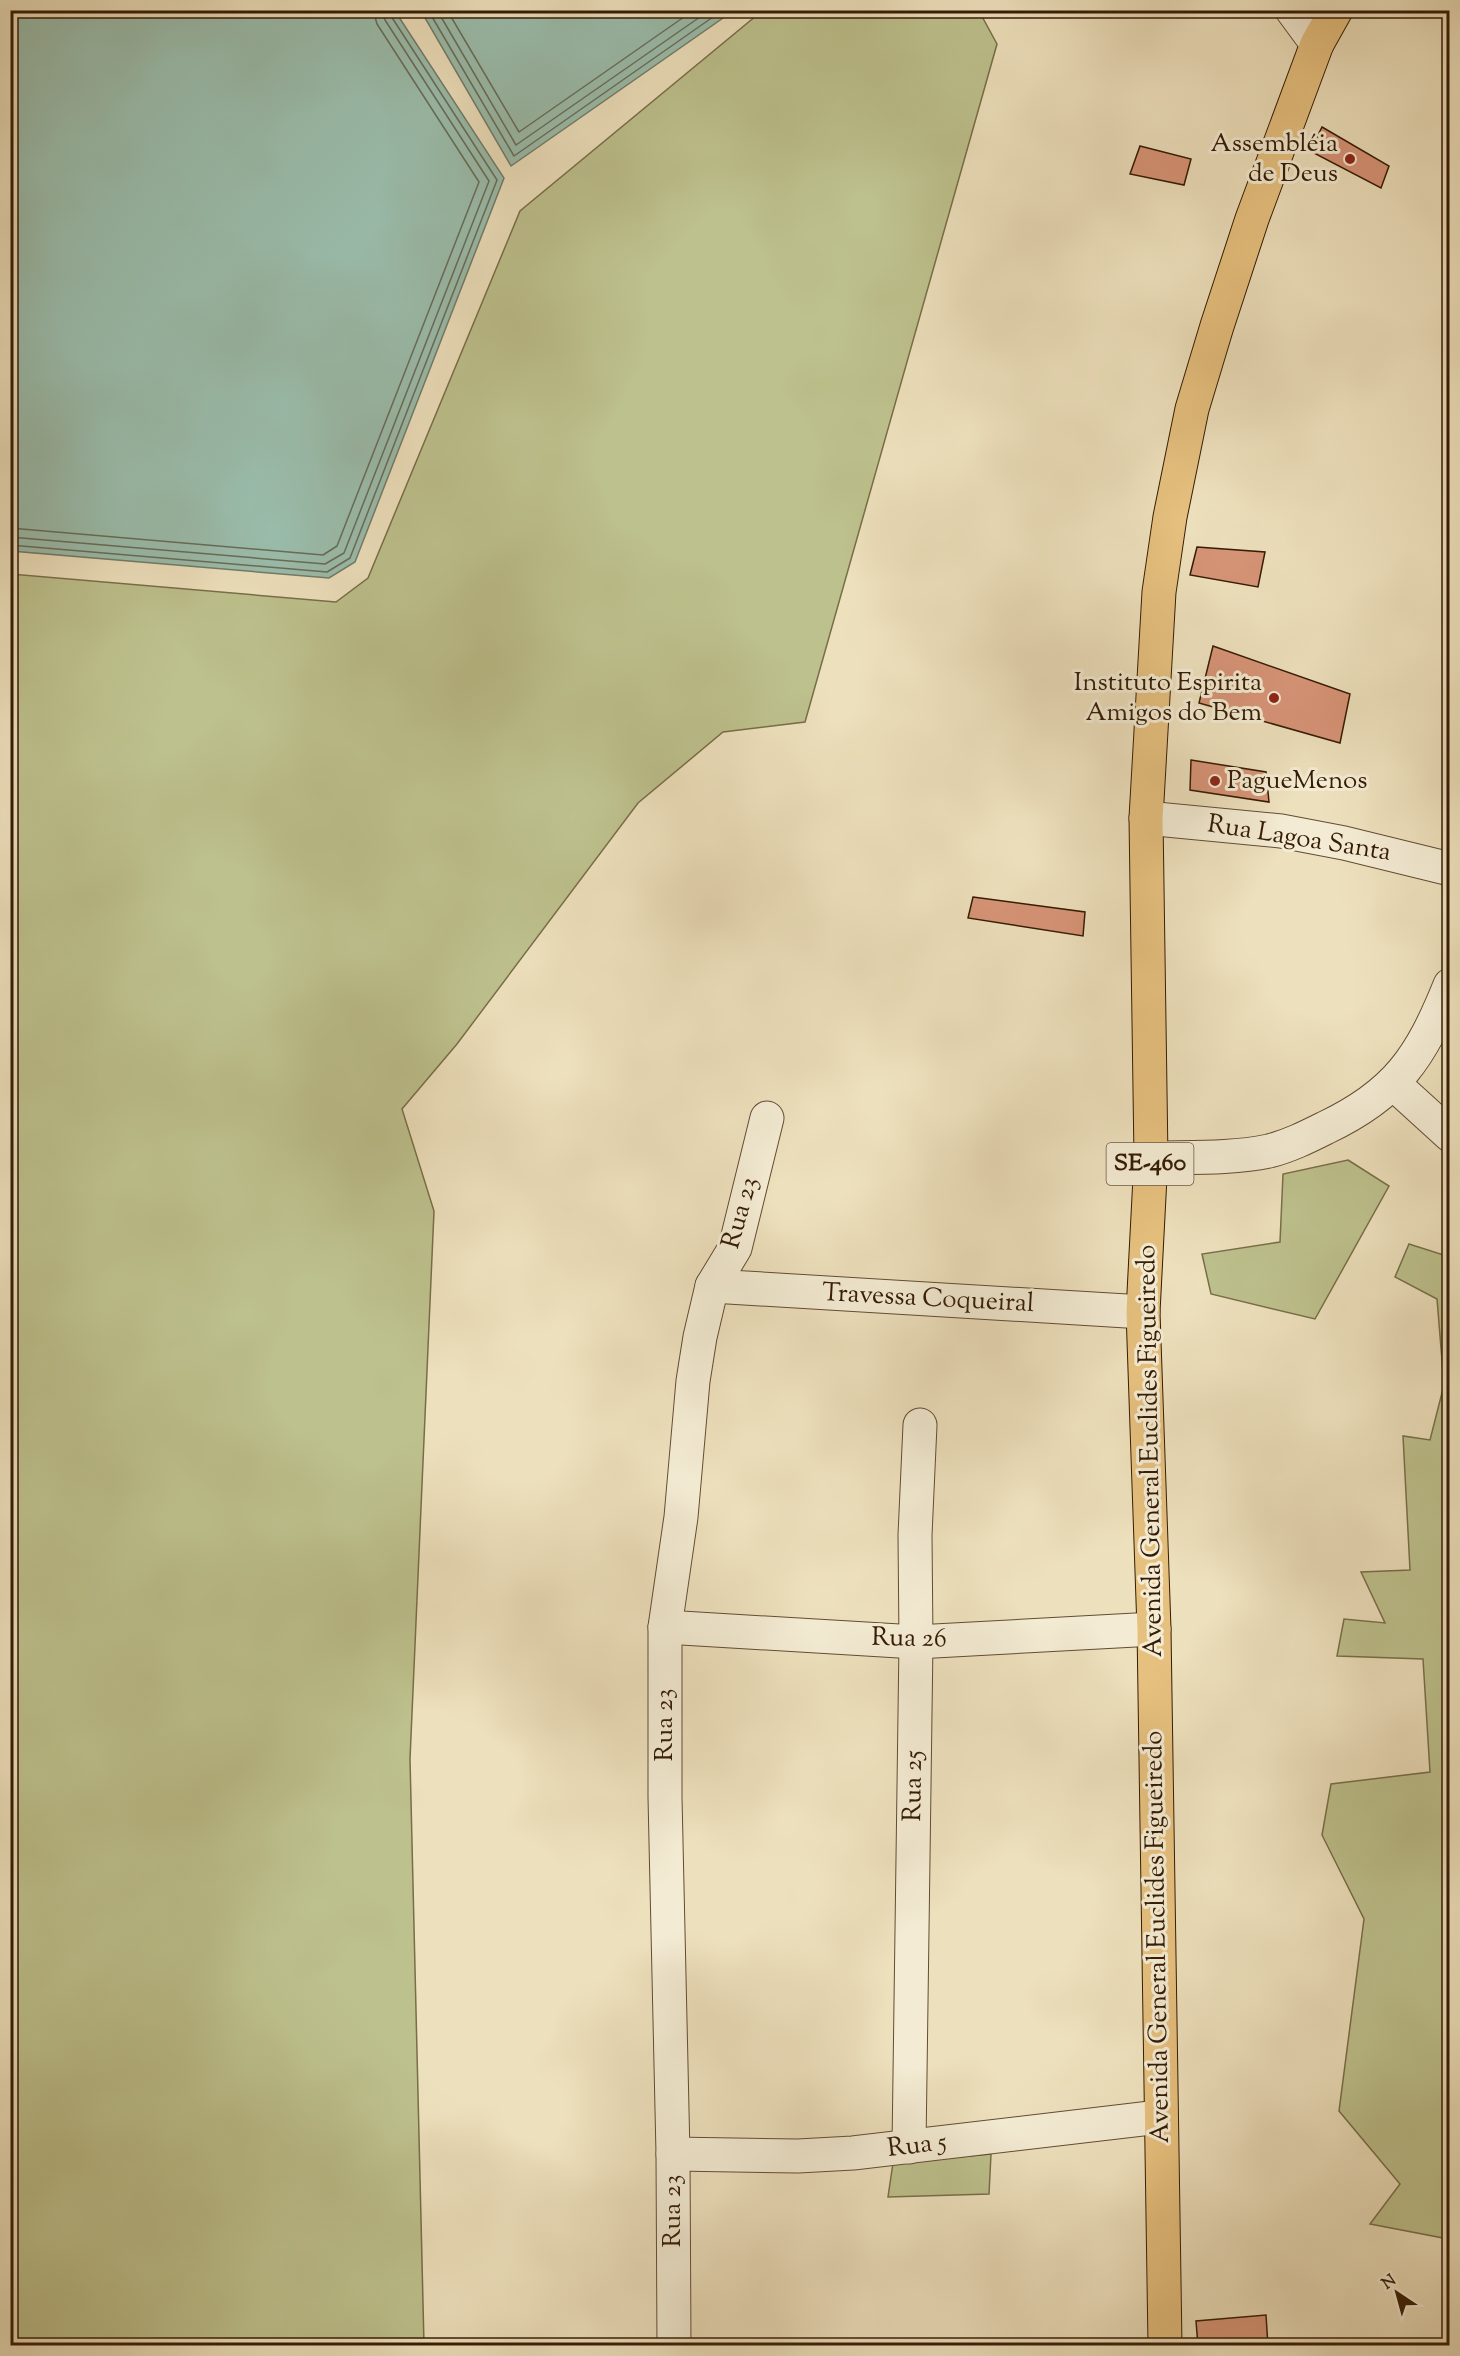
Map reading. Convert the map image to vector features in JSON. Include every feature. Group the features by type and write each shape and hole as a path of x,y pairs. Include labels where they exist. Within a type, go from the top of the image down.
{"main road":[{"name":"Avenida General Euclides Figueiredo","path":"1165,2346 1159,2117 1154,1629 1143,1312 1151,1158 1146,818 1159,592 1170,518 1192,409 1252,219 1317,44 1336,10"}],"street":[{"path":"1292,10 1317,44"},
{"name":"Rua Lagoa Santa","path":"1146,818 1281,831 1344,843 1449,868"},
{"path":"1151,1158 1270,1150 1338,1122 1367,1105 1394,1084 1431,1030 1449,985"},
{"path":"1394,1084 1449,1135"},
{"name":"Rua 23","path":"674,2346 673,2154 665,1797 665,1626 681,1517 693,1381 712,1286 735,1248 767,1118"},
{"name":"Travessa Coqueiral","path":"712,1286 1143,1312"},
{"name":"Rua 25","path":"909,2147 916,1642 915,1535 920,1425"},
{"name":"Rua 26","path":"665,1626 916,1642 1154,1629"},
{"name":"Rua 5","path":"673,2154 798,2157 909,2147 1159,2117"}],"green space":[{"path":"762,11 979,11 997,44 805,722 723,732 638,803 457,1044 402,1109 434,1211 410,1759 424,2345 11,2345 11,574 336,602 368,578 520,211"},
{"path":"1348,1160 1389,1186 1315,1319 1211,1294 1202,1254 1280,1242 1283,1174"},
{"path":"1409,1244 1450,1257 1449,2243 1448,2239 1370,2224 1400,2184 1339,2111 1364,1919 1322,1835 1331,1784 1430,1772 1423,1659 1337,1656 1344,1619 1385,1623 1361,1572 1410,1570 1403,1436 1430,1440 1444,1385 1437,1299 1395,1277"},
{"path":"991,2154 989,2194 888,2197 893,2163"}],"water":[{"path":"10,11 395,11 504,178 355,562 329,578 11,551"},
{"path":"421,11 733,11 511,166"}],"building":[{"name":"Assembléia de Deus","path":"1322,127 1389,166 1381,188 1310,151"},
{"path":"1140,146 1191,159 1184,185 1130,174"},
{"path":"1197,547 1265,552 1258,587 1190,575"},
{"name":"Instituto Espirita Amigos do Bem","path":"1213,646 1350,694 1340,743 1199,703"},
{"path":"1191,760 1266,772 1269,802 1190,790"},
{"path":"973,897 1085,912 1083,936 968,918"},
{"path":"1266,2315 1268,2346 1198,2346 1196,2321"}],"place":[{"name":"Assembléia de Deus","path":"1350,159"},
{"name":"Instituto Espirita Amigos do Bem","path":"1274,698"},
{"name":"PagueMenos","path":"1215,781"}]}
